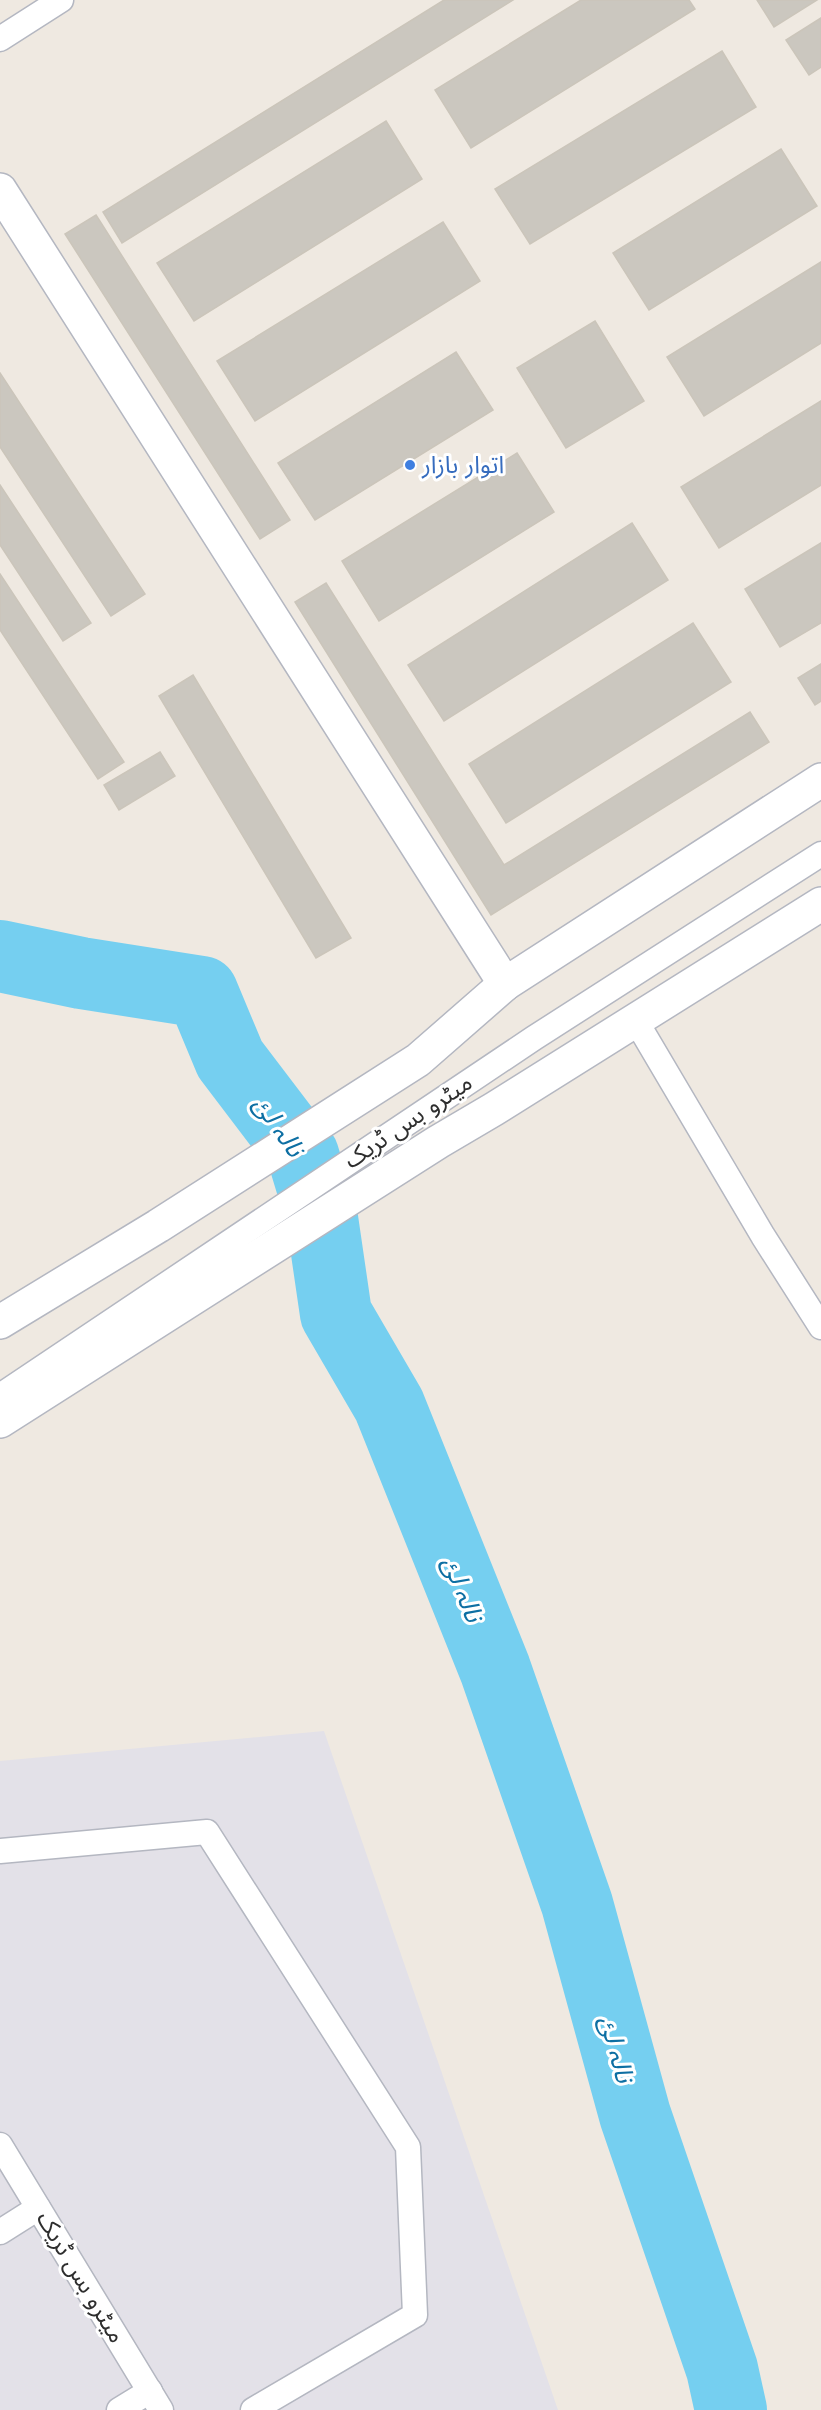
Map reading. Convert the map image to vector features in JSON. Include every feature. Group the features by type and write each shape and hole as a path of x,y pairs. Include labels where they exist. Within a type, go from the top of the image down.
{"street":[{"path":"0,190 505,984"},
{"path":"0,1322 158,1226 418,1060 505,984 821,780"},
{"path":"0,1421 438,1142 821,904"}],"lane":[{"path":"0,39 61,0"},
{"name":"میٹرو بس ٹریک","path":"0,1396 438,1101 821,854"},
{"path":"636,1021 763,1236 821,1327"},
{"path":"0,1851 207,1832 408,2147 415,2315 253,2410"},
{"name":"میٹرو بس ٹریک","path":"0,2145 155,2400"},
{"path":"0,2232 38,2208"},
{"path":"119,2410 155,2400"}],"shaded area":[{"path":"324,1731 558,2410 0,2410 0,1761"}],"building":[{"path":"444,0 513,0 122,243 103,212"},
{"path":"581,0 689,0 695,9 471,148 435,90"},
{"path":"757,0 817,0 774,27"},
{"path":"821,18 821,67 809,75 786,40"},
{"path":"722,51 756,107 530,244 495,189"},
{"path":"386,121 422,179 194,321 157,263"},
{"path":"781,149 817,206 649,310 613,253"},
{"path":"96,215 290,520 260,539 65,234"},
{"path":"443,222 480,281 255,421 217,361"},
{"path":"821,262 821,343 704,416 667,357"},
{"path":"595,321 644,401 566,448 517,368"},
{"path":"456,352 493,410 315,520 278,463"},
{"path":"0,373 145,594 111,616 0,447"},
{"path":"821,401 821,485 719,548 681,487"},
{"path":"517,453 554,512 379,621 342,561"},
{"path":"0,485 91,623 63,641 0,545"},
{"path":"632,523 668,580 444,721 408,665"},
{"path":"821,543 821,623 780,647 745,589"},
{"path":"0,574 124,762 98,779 0,630"},
{"path":"326,583 504,865 750,712 769,742 491,915 295,602"},
{"path":"693,623 731,682 506,823 469,764"},
{"path":"821,664 821,701 815,705 798,678"},
{"path":"193,675 351,938 316,958 159,696"},
{"path":"160,752 175,776 119,810 104,785"}],"waterway":[{"name":"نالہ لئ","path":"0,956 81,973 202,992 230,1059 303,1155 322,1218 336,1314 389,1405 495,1669 577,1904 635,2115 722,2369 731,2410"}],"place":[{"name":"اتوار بازار","path":"410,465"}]}
